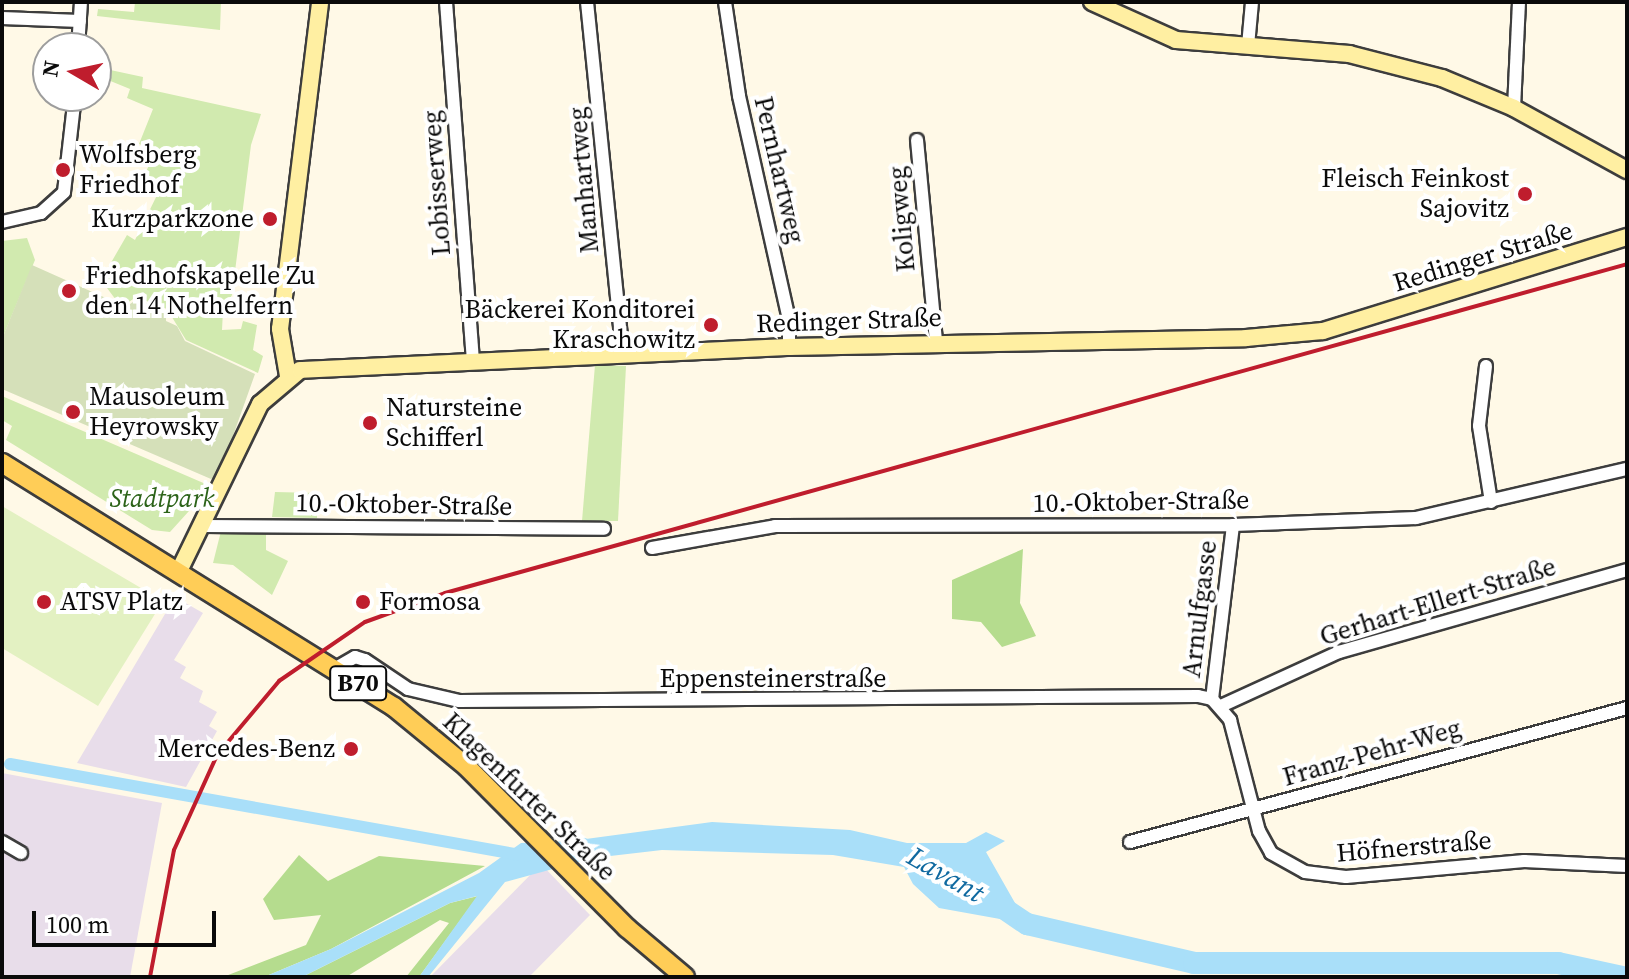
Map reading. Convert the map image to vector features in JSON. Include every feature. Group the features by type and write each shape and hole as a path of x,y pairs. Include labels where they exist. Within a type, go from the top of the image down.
{"main road":[{"path":"178,573 205,526 260,404 288,376 280,329 320,2"},
{"path":"1092,2 1166,38 1349,54 1442,78 1514,108 1624,170"},
{"name":"Redinger Straße","path":"288,376 313,369 473,360 936,342 1246,338 1323,331 1626,236"},
{"name":"Klagenfurter Straße","path":"2,463 336,668 467,767 580,881 685,977"}],"street":[{"path":"79,32 81,2"},
{"name":"Lobisserweg","path":"446,2 473,360"},
{"name":"Manhartweg","path":"587,2 623,354"},
{"name":"Pernhartweg","path":"725,2 739,96 789,319 789,347"},
{"path":"1248,46 1252,2"},
{"path":"1514,108 1519,2"},
{"path":"2,18 80,21"},
{"path":"2,222 41,213 64,192 73,112"},
{"name":"Koligweg","path":"917,140 936,342"},
{"path":"1486,366 1479,426 1491,502"},
{"name":"10.-Oktober-Straße","path":"652,548 775,526 1233,525 1416,518 1627,469"},
{"name":"Arnulfgasse","path":"1216,702 1233,525"},
{"name":"10.-Oktober-Straße","path":"205,526 604,529"},
{"name":"Gerhart-Ellert-Straße","path":"1216,702 1339,652 1627,570"},
{"name":"Eppensteinerstraße","path":"336,668 355,657 365,660 408,689 459,701 1216,702"},
{"name":"Höfnerstraße","path":"1216,702 1271,853 1319,876 1524,861 1627,866"},
{"name":"Franz-Pehr-Weg","path":"1130,842 1627,708"},
{"path":"2,842 21,853"}],"shaded area":[{"path":"175,597 203,613 174,660 186,667 180,678 203,691 199,702 217,712 209,726 217,731 186,787 77,763"},
{"path":"2,773 162,803 130,977 2,977"},
{"path":"541,864 590,915 529,977 430,977"}],"green space":[{"path":"135,2 221,2 220,30 97,16 98,9 134,12"},
{"path":"112,70 143,77 142,88 261,114 251,145 232,295 223,311 222,330 241,329 243,321 257,325 253,350 263,356 258,373 186,340 167,309 136,297 126,304 116,300 101,280 127,235 135,240 161,187 144,177 155,150 139,144 153,109 127,98 130,89 112,82"},
{"path":"27,238 35,260 2,339 2,241"},
{"path":"32,265 126,307 137,299 166,311 166,321 177,326 185,341 255,374 219,475 211,479 2,389 2,339"},
{"path":"595,365 626,366 618,521 582,521"},
{"name":"Stadtpark","path":"2,396 208,485 208,490 170,532 152,530 6,440 12,426 2,420"},
{"path":"275,492 317,493 317,518 272,517"},
{"path":"2,506 163,601 98,706 2,648"},
{"path":"221,531 266,531 266,550 288,561 272,595 233,565 213,563"},
{"path":"1023,549 1020,603 1036,636 1002,647 981,622 952,619 952,580"},
{"path":"299,855 328,881 379,856 485,866 331,949 264,977 223,977 306,945 321,915 274,920 263,899"},
{"path":"478,896 419,977 406,977 449,923 440,920 346,977 302,977 450,903"}],"water":[{"path":"712,822 850,830 907,843 966,843 986,832 1005,841 986,852 1027,924 939,908 913,884 904,867 833,855 662,850 593,858 505,882 428,977 419,977 477,896 450,903 302,977 264,977 331,949 479,873 521,843 571,841"}],"waterway":[{"path":"10,764 526,856"},
{"path":"564,832 588,841"},
{"name":"Lavant","path":"1003,908 1027,924 1194,963 1558,963 1623,977"}],"railway":[{"path":"150,977 174,850 217,755 279,681 365,622 445,593 1627,264"}],"place":[{"name":"Wolfsberg Friedhof","path":"63,170"},
{"name":"Fleisch Feinkost Sajovitz","path":"1525,194"},
{"name":"Kurzparkzone","path":"270,219"},
{"name":"Friedhofskapelle Zu den 14 Nothelfern","path":"69,291"},
{"name":"Bäckerei Konditorei Kraschowitz","path":"711,325"},
{"name":"Mausoleum Heyrowsky","path":"73,412"},
{"name":"Natursteine Schifferl","path":"370,423"},
{"name":"ATSV Platz","path":"44,602"},
{"name":"Formosa","path":"363,602"},
{"name":"Mercedes-Benz","path":"351,749"}]}
